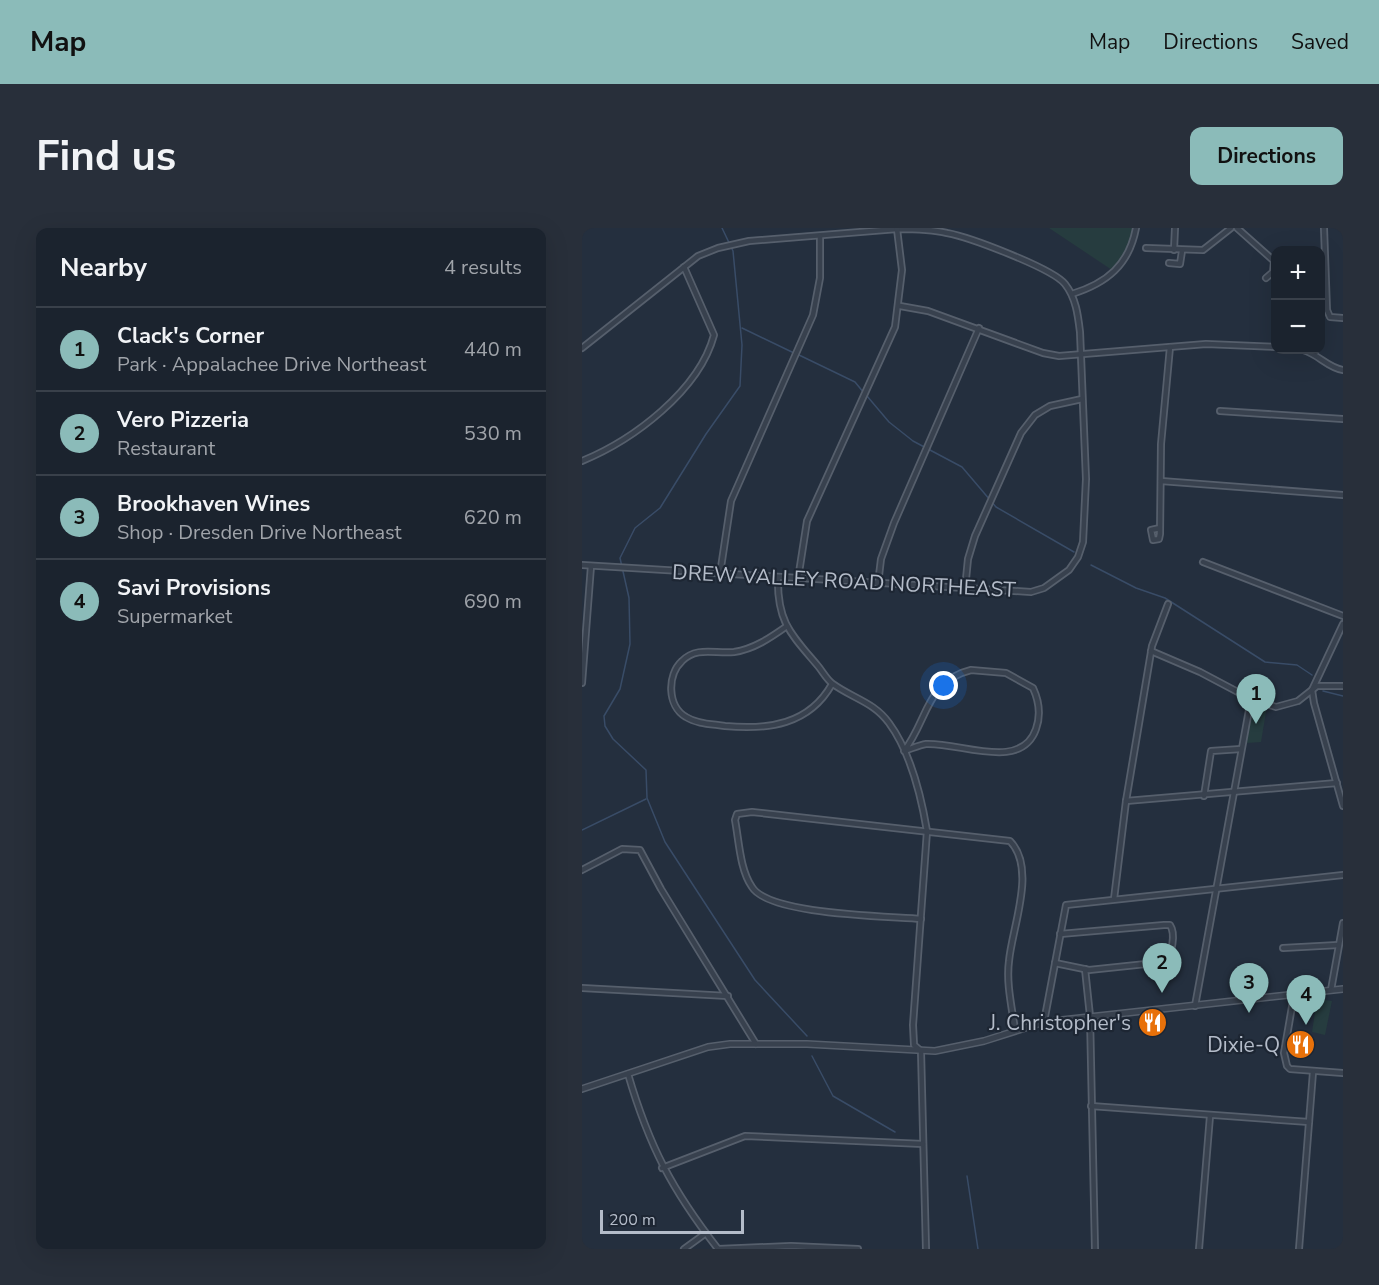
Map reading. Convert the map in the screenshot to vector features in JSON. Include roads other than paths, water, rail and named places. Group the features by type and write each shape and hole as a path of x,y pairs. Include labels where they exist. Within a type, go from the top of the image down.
{"street":[{"path":"582,348 698,256 741,242 897,229 951,233 1043,269 1058,278 1072,294 1088,289 1114,271 1129,256 1136,228"},
{"path":"1174,250 1175,228"},
{"path":"1146,249 1203,250 1231,228"},
{"path":"1237,228 1260,246 1274,261 1273,272 1266,278"},
{"path":"1324,228 1327,310 1330,316 1343,318"},
{"path":"798,579 807,521 895,327 900,306 902,270 897,229"},
{"path":"720,574 731,501 813,315 820,278 819,236"},
{"path":"1169,263 1180,264 1182,251"},
{"path":"582,461 627,438 661,412 706,355 714,335 684,267"},
{"name":"DREW VALLEY ROAD NORTHEAST","path":"582,565 1032,592 1059,579 1078,557 1086,525 1078,314 1072,294"},
{"path":"900,306 928,311 979,328 1043,354 1059,356 1231,344 1271,347"},
{"path":"878,584 881,559 894,523 979,328"},
{"path":"1160,528 1161,444 1170,347"},
{"path":"1313,354 1330,366 1343,370"},
{"path":"965,589 968,559 975,536 1021,433 1035,415 1050,406 1082,399"},
{"path":"1220,411 1343,419"},
{"path":"1161,481 1343,495"},
{"path":"1203,561 1343,616"},
{"path":"582,683 591,566"},
{"path":"778,578 778,603 787,626 832,684 879,711 890,724 904,751 919,791 927,831 913,1025 914,1045 921,1051 926,1249"},
{"path":"1113,899 1126,801 1152,651 1168,604"},
{"path":"1343,624 1312,690 1343,806"},
{"path":"787,626 752,647 734,652 701,651 690,654 680,662 671,682 671,693 679,712 696,722 760,728 772,726 785,723 814,708 832,684"},
{"path":"1152,651 1200,672 1251,699 1276,707 1289,705 1312,690 1328,684 1343,686"},
{"path":"978,670 1006,673 1033,688 1039,708 1038,724 1032,741 1025,747 1001,752 926,744 904,751 917,734 935,693 946,680 960,673 978,670"},
{"path":"1195,1006 1251,699"},
{"path":"1204,796 1211,751 1241,749"},
{"path":"1126,801 1337,783"},
{"path":"921,919 809,909 768,900 750,886 735,820 737,814 741,812 762,813 1010,841 1016,846 1023,882 1009,961 1015,1030"},
{"path":"582,870 622,849 640,850 661,889 756,1044"},
{"path":"1044,1022 1066,905 1084,901 1343,875"},
{"path":"1331,990 1343,923"},
{"path":"1055,963 1085,969 1165,962 1169,957 1173,930 1170,925 1164,925 1060,934"},
{"path":"1283,948 1338,945"},
{"path":"1085,969 1090,1016 1095,1249"},
{"path":"582,988 728,996"},
{"path":"582,1089 708,1047 756,1044 921,1051 955,1049 1044,1022 1343,989"},
{"path":"1294,995 1283,1061 1290,1070 1343,1072"},
{"path":"1299,1249 1313,1072"},
{"path":"628,1074 642,1122 662,1168 718,1249 791,1246 858,1249"},
{"path":"1091,1106 1309,1122"},
{"path":"1199,1249 1210,1116"},
{"path":"662,1168 745,1136 923,1144"},
{"path":"684,1249 706,1233"}],"waterway":[{"path":"722,228 733,251 742,345 740,386 706,434 660,508 635,528 620,558 629,598 630,644 620,689 604,716 605,726 613,739 646,770 647,798 665,842 755,980 807,1036"},
{"path":"742,328 794,353"},
{"path":"799,355 855,382 864,393"},
{"path":"867,396 889,422 913,441 962,467 996,507 1074,552"},
{"path":"1091,565 1136,588 1165,598 1265,662 1297,665 1312,675"},
{"path":"1323,691 1343,696"},
{"path":"582,830 646,799"},
{"path":"812,1056 833,1096 895,1132"},
{"path":"967,1176 978,1249"}],"place":[{"name":"Clack's Corner","path":"1256,724"},
{"name":"Vero Pizzeria","path":"1162,993"},
{"name":"Brookhaven Wines","path":"1249,1013"},
{"name":"J. Christopher's","path":"1152,1023"},
{"name":"Savi Provisions","path":"1306,1025"},
{"name":"Dixie-Q","path":"1301,1045"}]}
